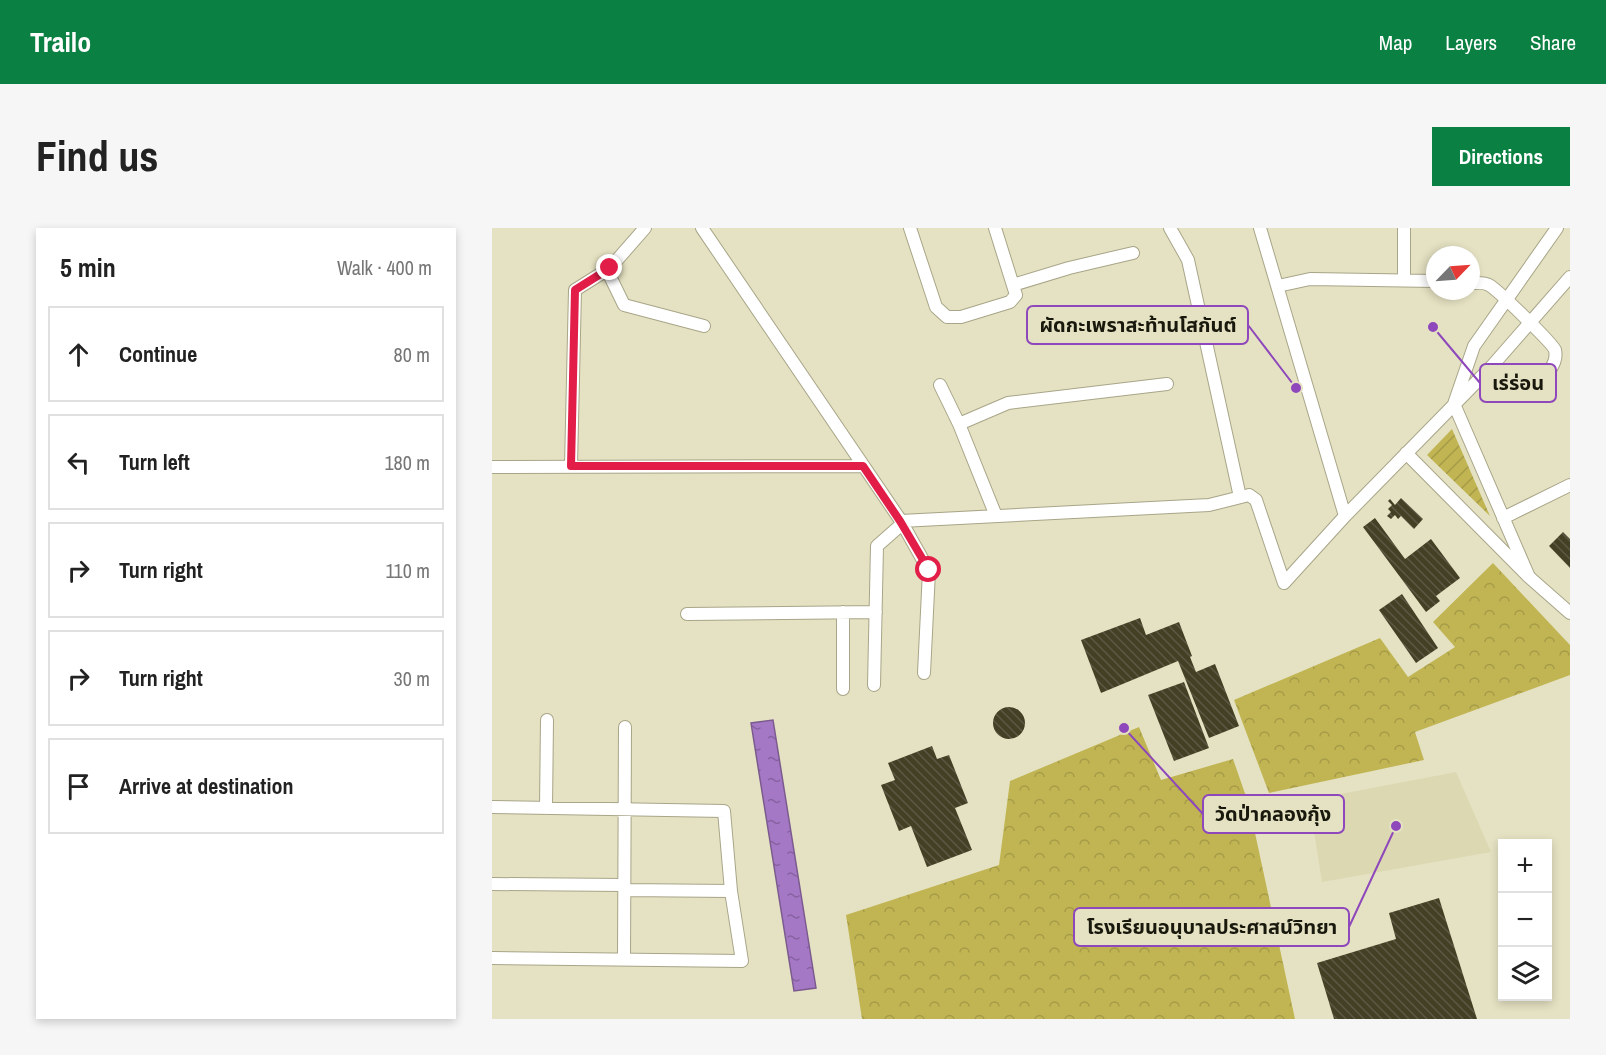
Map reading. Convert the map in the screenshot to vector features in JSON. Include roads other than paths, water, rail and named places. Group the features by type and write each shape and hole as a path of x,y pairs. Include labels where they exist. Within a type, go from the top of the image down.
{"street":[{"path":"571,466 575,290 607,270 645,228"},
{"path":"702,228 901,523 929,570 924,673"},
{"path":"910,228 936,307 947,316 962,316 1010,302 1016,295 995,228"},
{"path":"1170,228 1188,260 1240,496"},
{"path":"1260,228 1345,516"},
{"path":"1404,228 1404,280"},
{"path":"1529,577 1454,404 1474,346 1557,228"},
{"path":"1013,285 1069,268 1133,254"},
{"path":"607,270 624,305 704,326"},
{"path":"874,685 877,546 901,523 1209,505 1249,495 1256,500 1284,583 1345,516 1492,366 1570,277"},
{"path":"1278,286 1310,279 1426,281"},
{"path":"1480,284 1487,284 1507,298 1554,348 1554,362 1549,372"},
{"path":"958,423 1008,403 1167,384"},
{"path":"940,385 996,516"},
{"path":"1406,453 1529,577 1570,613"},
{"path":"492,466 863,466"},
{"path":"1503,518 1570,485"},
{"path":"843,612 843,689"},
{"path":"687,614 876,612"},
{"path":"546,808 547,720"},
{"path":"624,959 625,727"},
{"path":"492,807 724,811 731,891 742,961 492,958"},
{"path":"492,884 731,891"}],"water":[{"path":"773,720 816,988 794,991 751,723"}],"place":[{"name":"เร่ร่อน","path":"1433,327"},
{"name":"ผัดกะเพราสะท้านโสกันต์","path":"1296,388"},
{"name":"วัดป่าคลองกุ้ง","path":"1124,728"},
{"name":"โรงเรียนอนุบาลประศาสน์วิทยา","path":"1396,826"}]}
